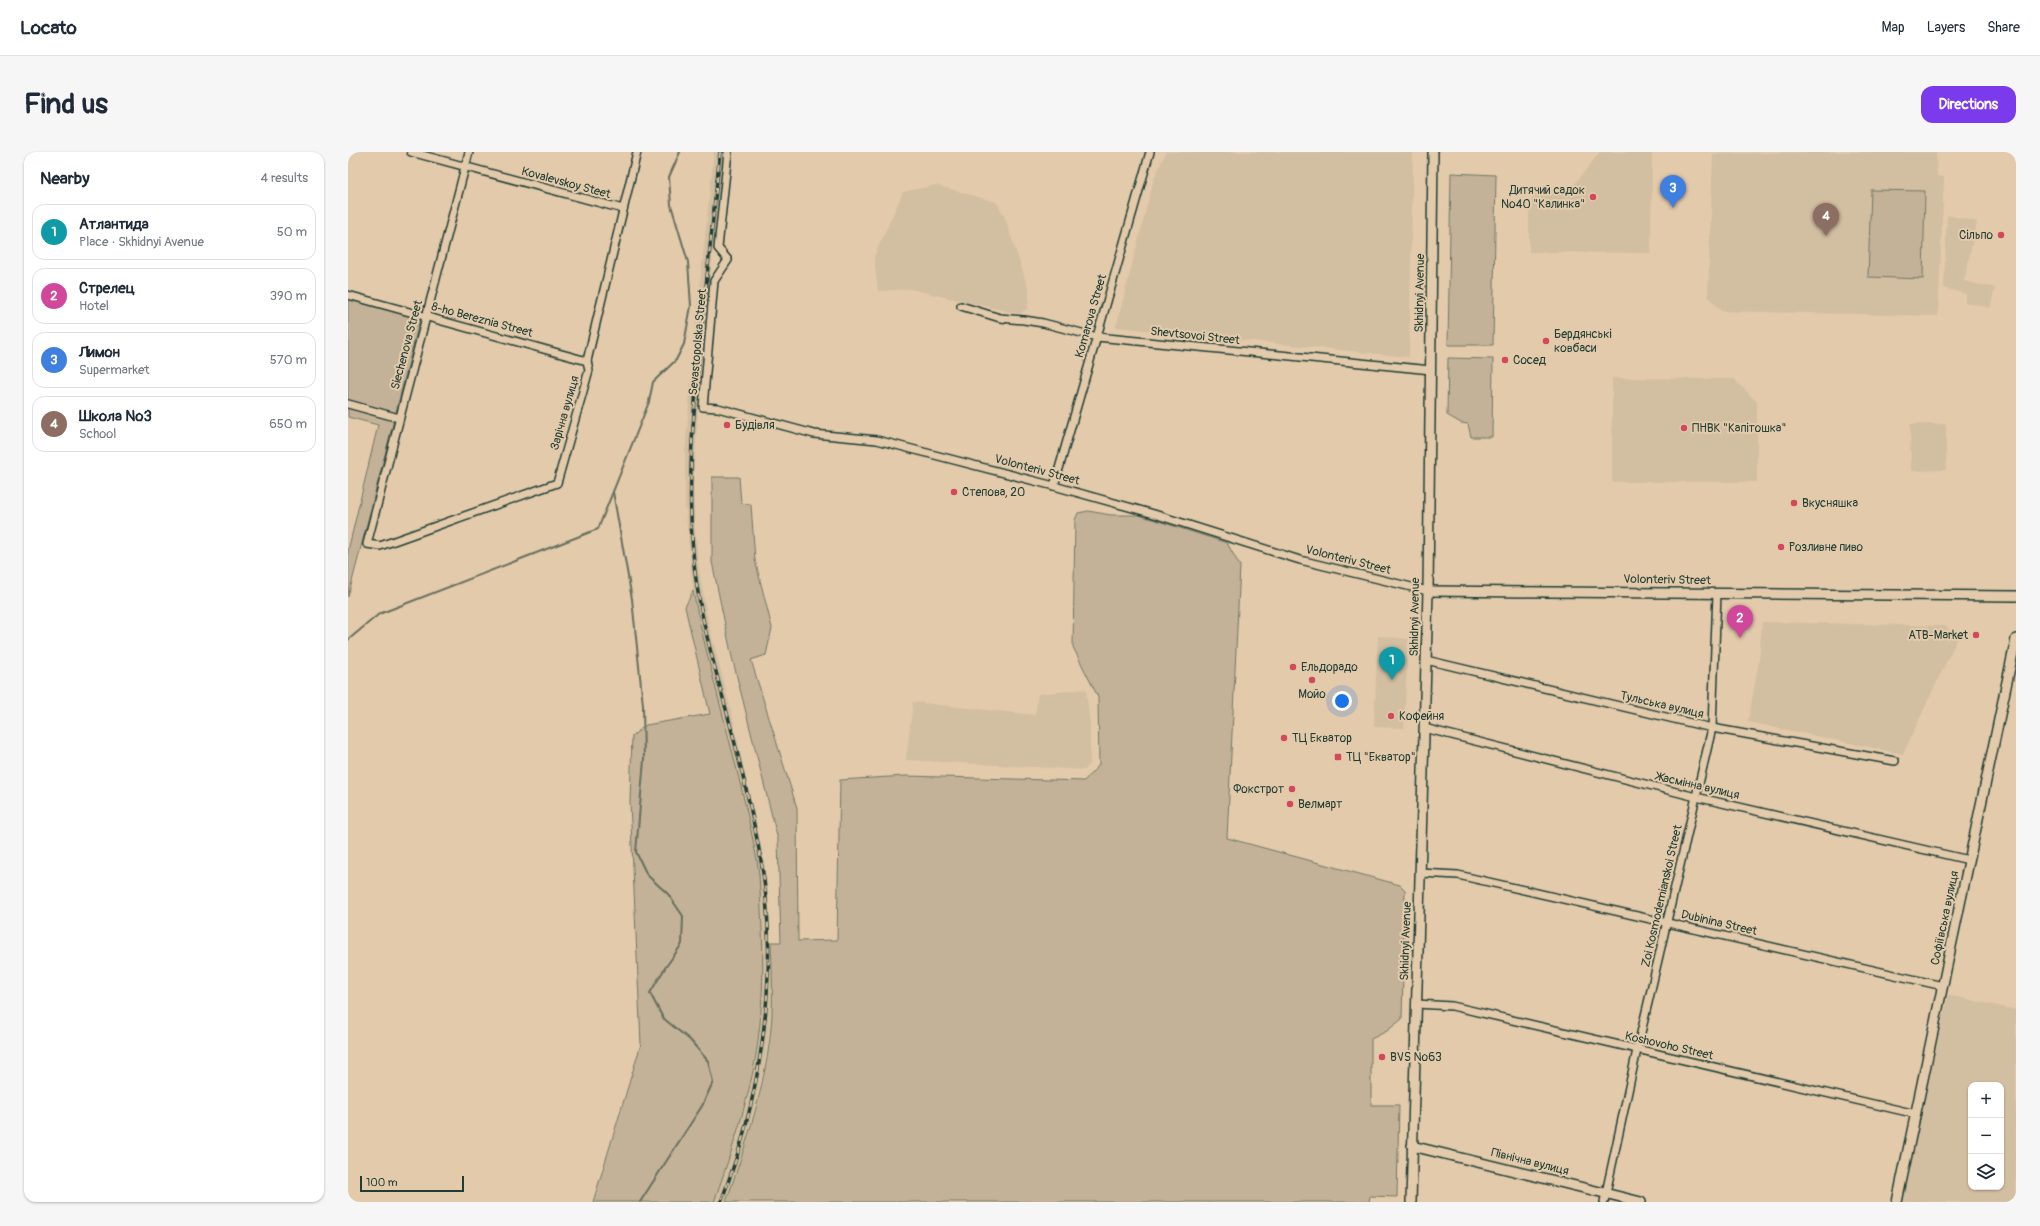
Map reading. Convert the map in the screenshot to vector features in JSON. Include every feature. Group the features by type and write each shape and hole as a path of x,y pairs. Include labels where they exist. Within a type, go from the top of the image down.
{"street":[{"name":"Kovalevskoy Steet","path":"411,152 465,168 623,209"},
{"name":"Siechenova Street","path":"367,544 469,152"},
{"name":"Зарічна вулиця","path":"367,544 380,546 557,483 589,370 587,361 637,152"},
{"name":"Sevastopolska Street","path":"718,408 703,407 714,281 728,260 718,248 728,152"},
{"name":"Komarova Street","path":"1054,486 1150,152"},
{"name":"Skhidnyi Avenue","path":"1411,1202 1428,591 1433,152"},
{"name":"8-ho Bereznia Street","path":"348,295 587,361"},
{"name":"Shevtsovoi Street","path":"961,306 1000,318 1031,321 1097,337 1430,370"},
{"path":"348,404 399,418"},
{"name":"Volonteriv Street","path":"718,408 814,434 877,440 1054,486 1154,514 1300,560 1428,591 2016,596"},
{"name":"Zoi Kosmodemianskoi Street","path":"1606,1198 1637,1050 1712,728 1717,593"},
{"name":"Софіївська вулиця","path":"1897,1202 2016,639"},
{"name":"Тульська вулиця","path":"1426,660 1712,728 1895,761"},
{"name":"Жасмінна вулиця","path":"1424,728 1696,797 1969,860"},
{"name":"Dubinina Street","path":"1420,873 1458,876 1667,922 1943,986"},
{"name":"Koshovoho Street","path":"1416,1004 1452,1006 1916,1114"},
{"name":"Північна вулиця","path":"1412,1146 1606,1198 1641,1202"}],"shaded area":[{"path":"714,152 724,152 702,354 693,486 695,527 699,571 709,625 729,702 763,853 769,904 772,976 772,1017 763,1073 744,1150 726,1202 714,1202 748,1097 755,1063 761,1011 763,932 757,861 732,751 704,648 693,591 685,503 685,454 695,331"},
{"path":"1166,152 1413,152 1409,357 1116,327 1154,179"},
{"name":"Дитячий садок №40 \"Калинка\"","path":"1600,152 1652,152 1651,253 1529,252 1529,204 1538,190 1570,190"},
{"path":"1936,152 1937,176 1944,177 1938,316 1721,311 1708,296 1713,154"},
{"path":"1451,173 1496,175 1493,345 1448,345"},
{"path":"936,185 996,202 1004,215 1029,291 1028,308 1019,314 910,289 878,291 874,257 903,192"},
{"path":"1871,190 1925,191 1923,279 1868,277"},
{"path":"1947,215 1977,222 1964,281 1995,288 1990,308 1965,302 1966,294 1944,288"},
{"path":"348,299 420,319 348,597 348,551 378,425 348,417"},
{"path":"1448,358 1493,359 1492,437 1471,437 1468,424 1461,423 1447,415"},
{"name":"ПНВК \"Капітошка\"","path":"1612,378 1734,379 1757,402 1757,482 1612,482"},
{"path":"1910,424 1946,424 1946,470 1911,471"},
{"path":"712,477 739,477 741,503 751,505 755,560 772,628 766,655 751,660 797,808 798,941 837,940 840,780 906,776 1084,781 1099,765 1098,697 1073,647 1075,520 1078,513 1088,511 1111,515 1139,515 1227,543 1240,566 1227,838 1400,885 1405,890 1402,1019 1387,1031 1371,1039 1371,1105 1399,1105 1397,1197 1370,1196 1369,1202 726,1202 749,1133 761,1087 770,1040 772,1016 771,942 781,942 778,840 731,653 712,562"},
{"path":"693,591 708,658 742,792 758,866 763,957 760,1028 752,1074 743,1110 732,1150 714,1202 593,1202 641,1044 630,802 632,736 646,725 710,714 685,607"},
{"path":"1762,622 1946,626 1957,639 1903,754 1748,722 1759,661"},
{"path":"1378,636 1408,639 1404,728 1374,727"},
{"path":"1086,689 1090,726 1090,764 1085,770 906,760 913,702 1035,715 1038,694"},
{"path":"1948,995 2016,1010 2016,1202 1902,1202"}],"waterway":[{"path":"348,640 379,614 598,529 649,402 653,382 676,360 684,344 691,306 688,262 671,205 669,177 680,152"},
{"path":"613,492 632,599 643,705 644,760 636,852 647,875 668,894 683,916 682,944 650,993 663,1018 690,1040 708,1061 713,1082 702,1106 640,1202"}],"railway":[{"path":"720,152 693,425 691,527 696,578 705,629 753,818 765,889 768,925 767,997 758,1068 743,1136 736,1161 721,1202"}],"place":[{"name":"Дитячий садок №40 \"Калинка\"","path":"1593,197"},
{"name":"Лимон","path":"1673,208"},
{"name":"Сільпо","path":"2001,235"},
{"name":"Школа №3","path":"1826,236"},
{"name":"Бердянські ковбаси","path":"1546,341"},
{"name":"Сосед","path":"1505,360"},
{"name":"Будівля","path":"727,425"},
{"name":"ПНВК \"Капітошка\"","path":"1684,428"},
{"name":"Степова, 20","path":"954,492"},
{"name":"Вкусняшка","path":"1794,503"},
{"name":"Розливне пиво","path":"1781,547"},
{"name":"ATB-Market","path":"1976,635"},
{"name":"Стрелец","path":"1740,638"},
{"name":"Ельдорадо","path":"1293,667"},
{"name":"Мойо","path":"1312,680"},
{"name":"Атлантида","path":"1392,680"},
{"name":"Кофейня","path":"1391,716"},
{"name":"ТЦ Екватор","path":"1284,738"},
{"name":"ТЦ \"Екватор\"","path":"1338,757"},
{"name":"Фокстрот","path":"1292,789"},
{"name":"Велмарт","path":"1290,804"},
{"name":"BVS №63","path":"1382,1057"}]}
